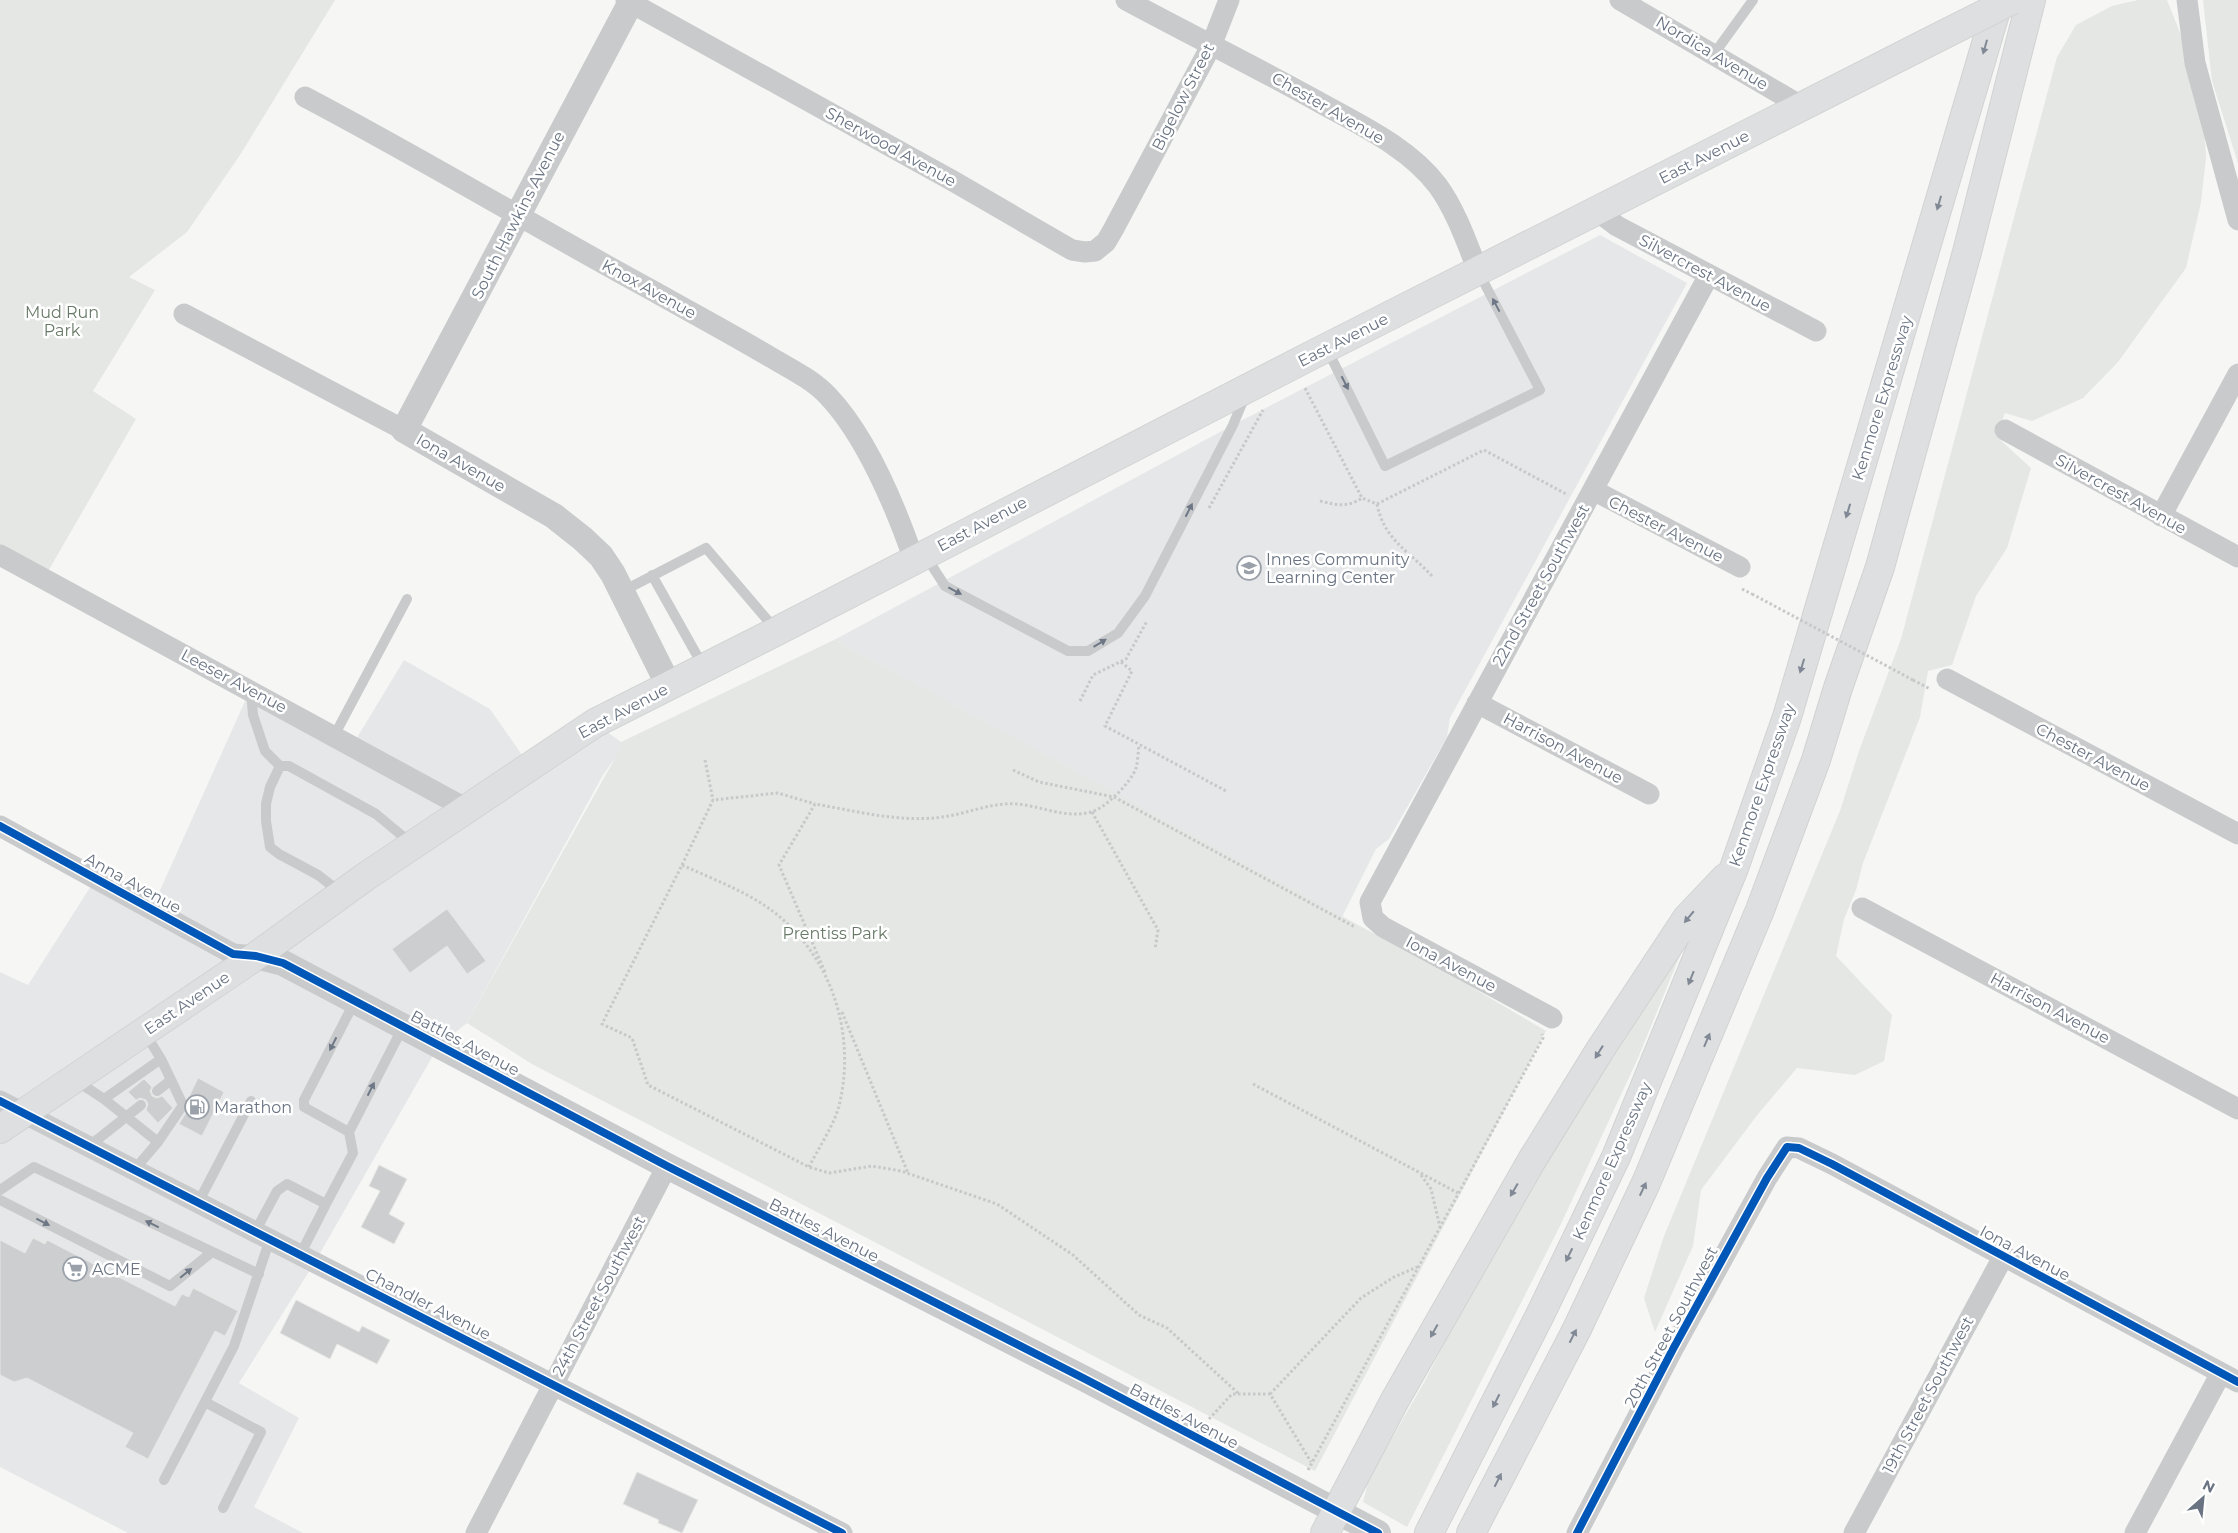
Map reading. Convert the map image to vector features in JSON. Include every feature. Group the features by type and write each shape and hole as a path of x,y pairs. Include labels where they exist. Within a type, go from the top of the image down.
{"main road":[{"name":"Kenmore Expressway","path":"1429,1533 1540,1314 1616,1157 1734,868 1786,717 1999,0"},
{"name":"East Avenue","path":"0,1129 12,1107 74,1079 256,956 413,845 595,723 778,631 1249,387 2012,0"},
{"path":"1473,1528 1576,1331 1646,1183 1756,919 1816,760 1838,688 1880,567 1967,252 2031,0"},
{"path":"1331,1522 1395,1400 1532,1160 1600,1050 1687,918 1734,868"}],"street":[{"name":"Chester Avenue","path":"1126,0 1210,46 1253,66 1345,117 1389,143 1414,162 1438,186 1460,226 1478,271"},
{"name":"Bigelow Street","path":"1133,191 1210,46 1229,0"},
{"name":"Nordica Avenue","path":"1620,0 1802,107"},
{"path":"2187,0 2195,63 2238,220"},
{"name":"Sherwood Avenue","path":"630,1 712,50 953,181 1072,250 1084,252 1095,250 1106,242 1133,191"},
{"name":"South Hawkins Avenue","path":"404,430 518,217 557,138 630,1"},
{"name":"Knox Avenue","path":"304,97 408,151 518,217 730,333 791,369 827,394 854,430 919,557"},
{"name":"Silvercrest Avenue","path":"1597,211 1618,226 1816,331"},
{"name":"22nd Street Southwest","path":"1373,896 1709,275"},
{"name":"Iona Avenue","path":"184,314 404,430 554,516 583,538 601,556 623,592 669,686"},
{"path":"2161,516 2238,374"},
{"name":"Silvercrest Avenue","path":"2005,430 2238,557"},
{"name":"Chester Avenue","path":"1593,490 1740,567"},
{"name":"Leeser Avenue","path":"0,555 467,809"},
{"name":"Chester Avenue","path":"1947,679 2238,834"},
{"name":"Harrison Avenue","path":"1477,703 1649,794"},
{"name":"Anna Avenue","path":"0,826 233,954 256,956"},
{"name":"Iona Avenue","path":"1373,896 1370,909 1373,918 1383,927 1547,1022"},
{"name":"Harrison Avenue","path":"1862,908 2238,1109"},
{"name":"Battles Avenue","path":"256,956 283,963 667,1166 1199,1439 1299,1492 1331,1522 1378,1533"},
{"name":"Chandler Avenue","path":"12,1107 842,1533"},
{"name":"20th Street Southwest","path":"1577,1533 1673,1349 1767,1178 1787,1147 1799,1148"},
{"name":"Iona Avenue","path":"1799,1148 2230,1377"},
{"name":"24th Street Southwest","path":"476,1533 667,1166"},
{"name":"19th Street Southwest","path":"1854,1533 2003,1257"},
{"path":"2135,1533 2230,1377"}],"lane":[{"path":"1714,54 1753,0"},
{"path":"1327,348 1385,466 1540,390 1478,271"},
{"path":"919,557 945,586 1068,652 1088,651 1118,633 1145,596 1233,425 1249,387"},
{"path":"623,592 706,548 778,631"},
{"path":"652,576 704,668"},
{"path":"334,736 407,599"},
{"path":"250,690 253,715 265,751 280,766 289,766 376,814 413,845"},
{"path":"280,766 270,787 266,804 266,821 270,847 279,854 318,875 342,894"},
{"path":"349,1132 304,1107 304,1100 355,1001"},
{"path":"300,1254 353,1153 349,1132 403,1026"},
{"path":"134,1170 158,1142 183,1105 161,1059 144,1032"},
{"path":"104,1099 161,1059"},
{"path":"74,1079 128,1116 158,1142"},
{"path":"156,1091 171,1080"},
{"path":"198,1203 251,1101"},
{"path":"88,1147 141,1105"},
{"path":"0,1190 34,1167 259,1274"},
{"path":"164,1480 234,1346 259,1274 263,1235 277,1191 287,1184 326,1204"},
{"path":"0,1200 170,1286 212,1252"},
{"path":"205,1402 261,1432 223,1508"}],"path":[{"path":"1320,500 1339,505 1352,504 1362,498"},
{"path":"1377,504 1380,520 1391,538 1417,560 1432,577"},
{"path":"1742,589 1913,680"},
{"path":"1120,662 1132,671 1105,726 1226,792"},
{"path":"713,800 778,793 815,804 887,817 941,817 994,806 1017,804 1057,813 1092,812 1114,797 1124,786 1136,768 1139,745"},
{"path":"705,760 713,800 602,1024 632,1038 648,1085 809,1168 829,1173 872,1166 909,1173 997,1204 1073,1255 1139,1315 1168,1328 1239,1394"},
{"path":"1013,770 1039,782 1114,797 1358,928"},
{"path":"815,804 779,864 909,1173"},
{"path":"1092,812 1158,930 1155,949"},
{"path":"682,865 761,903 804,940 831,987 842,1019 846,1071 838,1108 809,1168"},
{"path":"1299,1492 1311,1462 1543,1038 1547,1022"},
{"path":"1253,1084 1458,1193"},
{"path":"1420,1173 1432,1189 1440,1228"},
{"path":"1199,1439 1208,1420 1232,1394 1270,1394 1361,1298 1394,1277 1418,1267"},
{"path":"1270,1394 1311,1462"}],"shaded area":[{"name":"Innes Community Learning Center","path":"1600,235 1687,283 1450,718 1447,737 1389,839 1376,849 1341,919 834,640 1233,425"},
{"path":"404,660 490,709 529,765 595,723 621,742 620,751 603,775 467,1023 439,1045 315,1262 239,1383 299,1418 254,1507 303,1533 128,1533 0,1467 0,972 28,985 96,878 152,908 250,690 352,746"}],"green space":[{"name":"Mud Run Park","path":"0,0 335,0 240,155 187,232 129,277 155,290 93,391 136,419 47,573 0,547"},
{"path":"2138,0 2167,0 2202,88 2206,157 2201,202 2186,268 2118,362 2083,398 2032,421 2005,413 1996,436 2031,468 2007,548 1976,596 1952,665 1928,671 1920,717 1863,863 1856,890 1844,919 1836,956 1892,1015 1884,1061 1855,1075 1797,1068 1758,1114 1701,1190 1693,1246 1655,1332 1644,1298 1664,1236 1840,811 1859,751 1901,639 2057,57 2076,25 2112,6"},
{"path":"2203,0 2238,0 2238,163 2212,81"},
{"name":"Prentiss Park","path":"834,640 1463,982 1546,1031 1315,1471 532,1064 467,1023 619,751 621,742"},
{"path":"1685,943 1638,1058 1560,1226 1407,1527 1363,1502 1369,1478 1426,1379 1517,1201"}],"building":[{"path":"447,909 486,961 467,974 447,946 410,973 392,949"},
{"path":"198,1078 224,1092 202,1136 179,1124 189,1108 188,1099"},
{"path":"144,1079 152,1087 150,1091 152,1096 157,1098 162,1096 173,1108 158,1123 146,1110 148,1104 146,1100 140,1098 136,1100 128,1092"},
{"path":"379,1165 407,1179 389,1214 405,1223 394,1244 361,1227 380,1191 369,1186"},
{"path":"33,1238 45,1244 47,1240 175,1306 182,1294 189,1297 193,1288 238,1311 225,1336 215,1331 148,1459 125,1447 133,1433 27,1378 14,1382 0,1375 0,1240 25,1253"},
{"path":"296,1300 359,1332 362,1326 390,1340 377,1364 337,1344 330,1359 280,1333"},
{"path":"637,1472 698,1500 682,1533 658,1523 659,1520 623,1504"}],"cycle path":[{"path":"0,826 233,954 256,956 283,963 667,1166 1085,1379 1378,1533"},
{"path":"0,1101 842,1533"},
{"path":"1577,1533 1673,1349 1767,1178 1787,1147 1799,1148 1832,1164 2238,1382"}],"place":[{"name":"Innes Community Learning Center","path":"1249,568"},
{"name":"Marathon","path":"197,1107"},
{"name":"ACME","path":"75,1269"}]}
